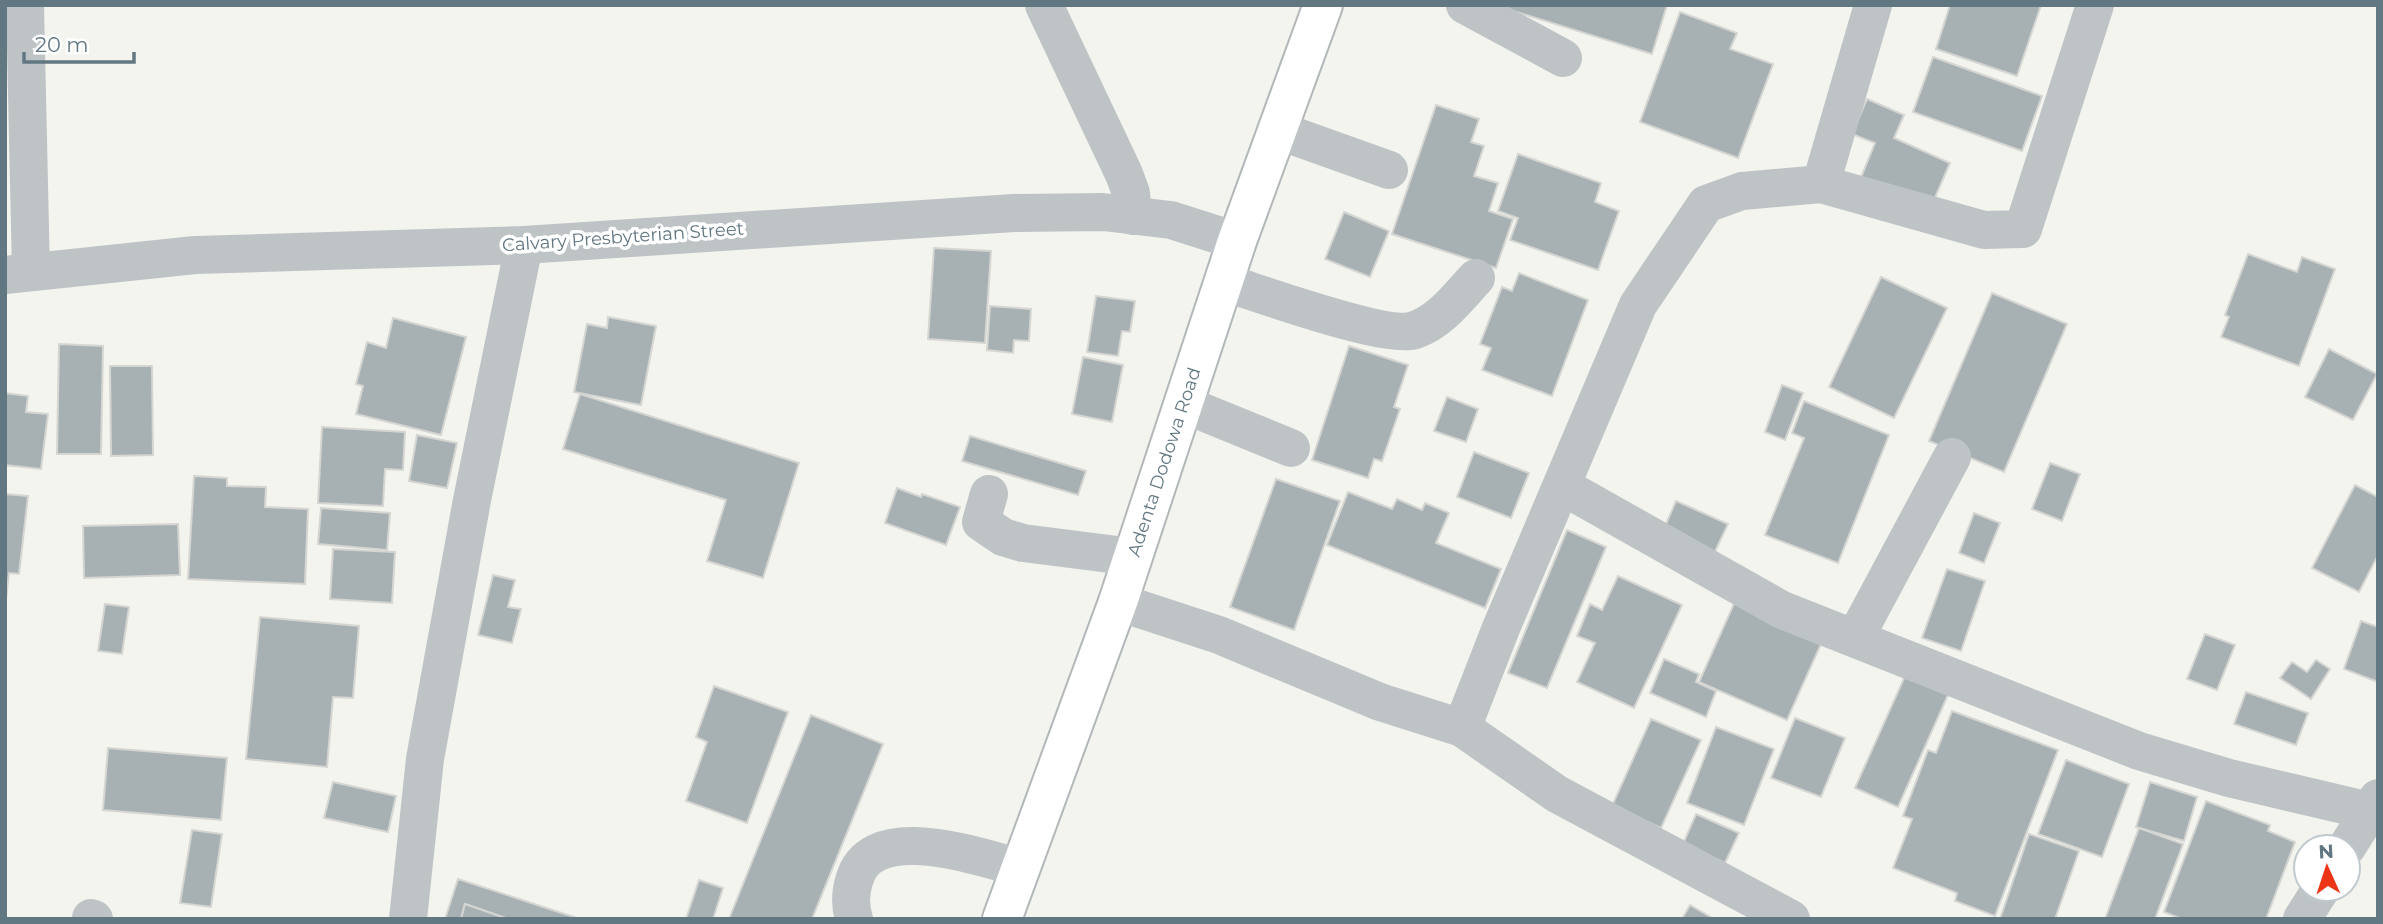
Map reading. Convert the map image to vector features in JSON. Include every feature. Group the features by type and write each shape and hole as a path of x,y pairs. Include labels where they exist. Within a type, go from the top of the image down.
{"main road":[{"name":"Adenta Dodowa Road","path":"1002,919 1118,602 1237,241 1323,5"}],"street":[{"path":"18,274 25,5"},
{"path":"1044,5 1124,174 1131,193 1133,216"},
{"path":"1465,5 1563,58"},
{"path":"1821,184 1873,5"},
{"path":"1462,728 1501,628 1638,305 1706,204 1742,191 1821,184 1984,230 2023,229 2095,5"},
{"path":"1277,130 1389,170"},
{"name":"Calvary Presbyterian Street","path":"18,274 195,254 524,245 1014,213 1103,212 1171,220 1237,241"},
{"path":"408,919 425,759 472,500 524,245"},
{"path":"1223,282 1361,325 1387,331 1413,331 1435,320 1476,278"},
{"path":"1183,404 1292,448"},
{"path":"1855,638 1952,457"},
{"path":"1562,486 1782,610 2139,751 2230,778 2375,807 2357,833"},
{"path":"989,494 981,522 1003,537 1023,543 1133,557"},
{"path":"1118,602 1219,635 1380,702 1462,728 1557,794 1791,919"},
{"path":"854,919 851,892 856,874 864,859 880,850 938,847 1021,868"},
{"path":"2302,919 2312,903"}],"building":[{"path":"1494,5 1667,5 1652,54"},
{"path":"1950,5 2041,5 2017,76 1936,49"},
{"path":"1680,12 1737,33 1730,49 1773,64 1738,158 1640,122"},
{"path":"1933,57 2042,96 2022,151 1913,112"},
{"path":"1867,99 1904,115 1894,138 1950,163 1930,209 1860,180 1875,143 1852,134"},
{"path":"1436,105 1479,119 1471,142 1484,146 1474,176 1498,183 1489,211 1513,219 1496,268 1392,234"},
{"path":"1518,154 1601,183 1595,202 1619,211 1598,270 1510,240 1518,218 1498,211"},
{"path":"1344,212 1389,231 1370,277 1325,259"},
{"path":"934,248 991,251 985,343 928,339"},
{"path":"2248,254 2297,272 2302,257 2335,269 2299,366 2221,337 2229,317 2225,315"},
{"path":"1519,273 1588,300 1552,396 1482,370 1491,348 1480,344 1502,287 1512,291"},
{"path":"1881,277 1947,308 1894,418 1829,387"},
{"path":"1992,293 2067,324 2004,472 1929,441"},
{"path":"1096,296 1135,301 1130,332 1122,331 1118,356 1087,352"},
{"path":"990,306 1031,309 1029,341 1014,340 1013,353 987,350"},
{"path":"608,317 656,326 641,405 574,392 587,324 607,328"},
{"path":"393,318 466,337 441,435 356,414 363,386 356,384 367,342 386,348"},
{"path":"59,344 103,346 101,454 57,454"},
{"path":"1349,346 1408,365 1394,407 1400,409 1382,461 1374,459 1368,478 1312,460"},
{"path":"2329,349 2377,374 2353,420 2305,397"},
{"path":"1083,357 1123,365 1112,422 1072,414"},
{"path":"110,366 152,366 153,455 111,456"},
{"path":"1782,385 1803,393 1785,440 1765,432"},
{"path":"5,393 28,396 26,412 48,414 41,469 5,465"},
{"path":"580,394 799,463 763,578 707,561 726,500 563,449"},
{"path":"1447,397 1478,409 1466,442 1434,431"},
{"path":"1804,401 1889,435 1838,563 1765,535 1804,438 1792,433"},
{"path":"322,427 405,432 403,470 385,469 383,506 318,503"},
{"path":"417,435 457,443 447,488 409,481"},
{"path":"970,436 1086,471 1078,495 962,461"},
{"path":"1474,452 1529,473 1511,518 1457,497"},
{"path":"2050,463 2080,474 2062,521 2032,509"},
{"path":"194,476 227,478 227,486 266,487 265,507 308,509 305,584 188,579"},
{"path":"1276,479 1340,501 1294,630 1230,607"},
{"path":"2355,485 2378,497 2378,555 2359,592 2312,568"},
{"path":"897,488 960,507 946,545 885,523"},
{"path":"1348,492 1392,509 1397,499 1422,510 1425,503 1449,513 1436,543 1501,569 1485,608 1327,545"},
{"path":"5,494 28,496 19,574 9,573 5,608"},
{"path":"1676,501 1728,524 1711,560 1660,538"},
{"path":"321,508 390,513 387,550 318,544"},
{"path":"1974,513 2000,523 1984,563 1959,553"},
{"path":"178,524 180,575 84,578 83,526"},
{"path":"1567,530 1606,547 1547,688 1508,673"},
{"path":"333,549 395,552 392,603 330,599"},
{"path":"1947,569 1985,581 1961,651 1922,638"},
{"path":"493,575 515,580 508,607 521,609 512,643 478,635"},
{"path":"1618,576 1682,605 1634,708 1577,682 1595,643 1577,636 1590,604 1602,610"},
{"path":"1737,597 1825,635 1787,720 1699,682"},
{"path":"105,604 129,607 122,654 98,651"},
{"path":"260,617 359,626 353,698 333,697 327,767 246,759"},
{"path":"2361,621 2378,627 2378,682 2344,669"},
{"path":"2205,634 2235,645 2217,690 2187,679"},
{"path":"1664,659 1699,674 1696,682 1716,691 1706,717 1650,693"},
{"path":"2316,660 2330,669 2311,699 2280,678 2292,662 2307,672"},
{"path":"1905,676 1948,695 1898,807 1855,788"},
{"path":"714,686 788,712 747,823 686,801 707,742 696,737"},
{"path":"2246,692 2308,713 2296,745 2234,724"},
{"path":"1952,711 2058,750 1995,916 1955,901 1957,893 1893,868 1912,819 1903,816 1928,750 1936,753"},
{"path":"811,715 883,744 812,919 729,919"},
{"path":"1795,718 1845,738 1821,797 1771,778"},
{"path":"1651,719 1701,740 1661,828 1612,806"},
{"path":"1716,727 1774,749 1744,825 1687,803"},
{"path":"108,748 227,758 221,820 103,810"},
{"path":"2066,760 2129,784 2102,857 2038,834"},
{"path":"333,782 396,796 388,832 324,818"},
{"path":"2150,782 2197,797 2184,841 2136,827"},
{"path":"2206,801 2270,825 2268,831 2292,841 2292,850 2266,919 2182,919 2164,912"},
{"path":"1696,814 1739,833 1725,863 1683,844"},
{"path":"2139,828 2183,844 2155,919 2105,919"},
{"path":"192,830 222,834 211,907 180,903"},
{"path":"2029,834 2079,851 2055,919 2000,919"},
{"path":"458,879 580,919 508,919 465,904 461,919 445,919"},
{"path":"699,880 723,888 713,919 686,919"},
{"path":"465,904 508,919 461,919"},
{"path":"1690,905 1714,919 1682,919"}]}
